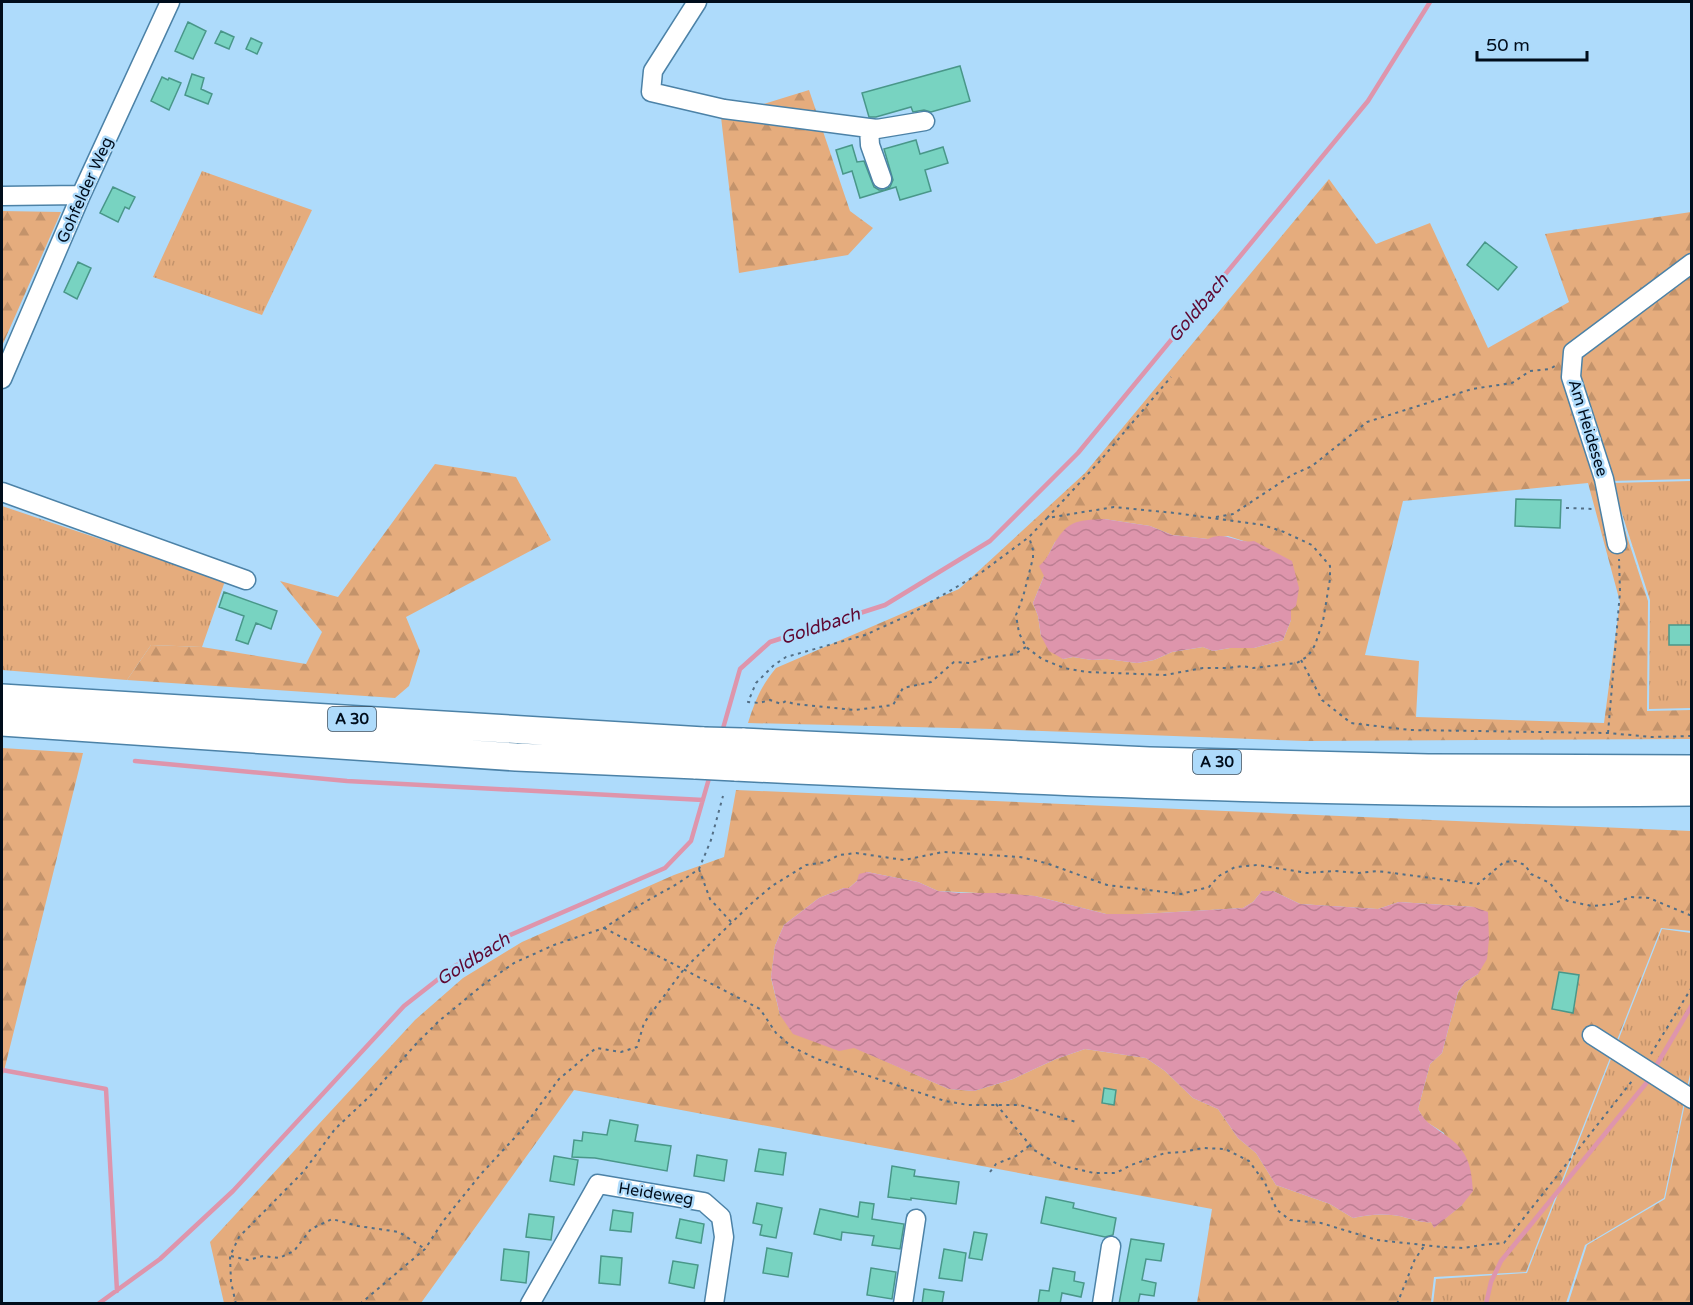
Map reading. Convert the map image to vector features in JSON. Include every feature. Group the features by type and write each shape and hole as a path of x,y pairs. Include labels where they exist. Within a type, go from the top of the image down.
{"highway":[{"name":"A 30","path":"2,698 738,755 1428,768 1692,769"},
{"name":"A 30","path":"2,723 516,756 700,753"},
{"name":"A 30","path":"738,755 947,777 1196,786 1446,791 1692,792"}],"street":[{"name":"Gohfelder Weg","path":"2,379 81,195 170,2"},
{"path":"697,2 653,70 651,92 724,109 877,129 925,121"},
{"path":"869,128 870,145 882,179"},
{"path":"2,196 81,195"},
{"path":"1573,352 1692,263"},
{"name":"Am Heidesee","path":"1573,352 1571,377 1604,479 1617,544"},
{"path":"2,492 246,580"},
{"path":"1593,1035 1692,1099"},
{"name":"Heideweg","path":"530,1304 598,1184 704,1202 721,1217 724,1237 714,1304"},
{"path":"903,1304 916,1219"},
{"path":"1102,1304 1111,1246"}],"path":[{"path":"1213,517 1233,514 1292,475 1312,466 1367,422 1472,389 1512,383 1530,371 1551,369 1573,352"},
{"path":"1026,647 1015,654 986,658 971,663 954,662 931,682 903,688 893,705 855,710 794,704 786,701 781,704 770,700 759,703 748,702 756,683 774,665 786,657 865,634 907,616 982,572 1029,537 1171,377"},
{"path":"1029,537 1034,558 1016,615 1019,633 1026,647 1042,659 1064,668 1087,672 1165,675 1203,668 1243,666 1253,668 1297,663 1308,656 1316,645 1323,621 1330,566 1312,545 1263,525 1213,517 1114,507 1047,518"},
{"path":"1566,508 1610,510"},
{"path":"1608,733 1620,592 1620,563 1617,544"},
{"path":"1301,660 1322,700 1351,723 1410,730 1608,733 1652,737 1692,736"},
{"path":"236,1304 231,1282 230,1256 239,1237 303,1171 335,1129 371,1095 416,1044 439,1021 514,963 554,945 604,928 699,869 711,840 723,796"},
{"path":"360,1304 425,1249 444,1220 481,1174 520,1132 559,1079 596,1048 621,1052 637,1047 644,1023 684,969 753,902 772,886 806,865 826,862 839,855 871,855 904,860 943,852 1020,857 1046,863 1107,885 1181,894 1209,887 1219,876 1235,867 1258,865 1307,873 1377,871 1478,884 1504,862 1515,861 1525,865 1531,873 1550,883 1561,898 1568,901 1592,906 1612,904 1631,897 1648,898 1692,916"},
{"path":"699,869 710,899 732,923"},
{"path":"604,928 760,1009 776,1033 792,1047 818,1059 945,1101 969,1105 1020,1104 1076,1122"},
{"path":"996,1104 1034,1150 1059,1165 1094,1173 1116,1173 1165,1153 1203,1148 1225,1149 1249,1161 1265,1183 1276,1210 1290,1220 1321,1223 1377,1240 1464,1248 1504,1243 1642,1067 1692,987"},
{"path":"990,1172 996,1164 1016,1156 1030,1145"},
{"path":"230,1256 248,1260 263,1256 279,1258 294,1251 311,1229 332,1219 358,1226 399,1232 425,1249"},
{"path":"1397,1304 1415,1259 1425,1245"}],"green space":[{"path":"809,90 850,211 873,228 848,255 739,273 721,117"},
{"path":"202,171 312,210 262,315 153,277"},
{"path":"1329,179 1376,244 1430,223 1488,348 1569,302 1545,234 1691,212 1691,479 1609,481 1648,601 1647,711 1691,710 1691,739 1305,741 993,729 748,723 759,694 776,668 959,589 1085,473","holes":["1588,483 1620,602 1604,723 1416,717 1419,661 1365,655 1403,501","1104,519 1150,526 1172,535 1208,539 1228,536 1247,542 1291,610 1291,620 1283,640 1254,648 1213,651 1203,647 1172,652 1154,660 1137,663 1073,657 1063,659 1041,636 1033,603 1044,576 1046,560 1055,542"]},
{"path":"2,211 61,212 2,346"},
{"path":"435,464 516,477 551,540 406,617 420,651 409,686 395,698 127,680 151,645 202,647 306,664 322,632 280,581 338,597"},
{"path":"1691,481 1691,708 1649,709 1650,600 1612,483"},
{"path":"2,506 225,581 202,647 151,645 127,680 2,670"},
{"path":"2,748 83,753 2,1079"},
{"path":"736,790 1691,831 1691,931 1661,928 1526,1272 1434,1277 1431,1303 1197,1303 1212,1209 574,1090 421,1303 224,1303 210,1242 415,1020 463,978 522,942 674,875 724,857","holes":["867,872 918,882 938,891 1035,896 1106,914 1243,908 1253,902 1262,891 1273,891 1300,904 1378,909 1399,902 1474,907 1478,974 1465,982 1458,992 1442,1053 1430,1064 1418,1109 1425,1121 1444,1133 1462,1205 1434,1227 1431,1222 1394,1215 1353,1218 1330,1204 1276,1185 1256,1153 1238,1138 1218,1109 1193,1098 1165,1071 1146,1058 1085,1049 1056,1059 1013,1079 974,1091 949,1089 780,1015 771,978 775,946 784,925 819,898 849,888"]},
{"path":"1662,929 1691,933 1691,1074 1664,1198 1585,1245 1566,1303 1433,1304 1436,1279 1527,1273"},
{"path":"1691,1075 1691,1303 1568,1304 1587,1245 1665,1199"}],"water":[{"path":"1104,519 1150,526 1172,535 1208,539 1225,536 1242,541 1254,541 1292,561 1299,588 1296,606 1291,610 1291,620 1283,640 1254,648 1213,651 1203,647 1172,652 1154,660 1137,663 1073,657 1063,659 1049,651 1041,636 1033,603 1044,576 1039,566 1068,527 1079,521"},
{"path":"867,872 918,882 938,891 1035,896 1106,914 1243,908 1253,902 1262,891 1273,891 1300,904 1378,909 1399,902 1474,907 1488,912 1487,959 1478,974 1465,982 1458,992 1442,1053 1430,1064 1418,1109 1428,1122 1462,1150 1469,1164 1473,1191 1462,1205 1434,1228 1431,1222 1394,1215 1353,1218 1330,1204 1276,1185 1256,1153 1238,1138 1218,1109 1193,1098 1165,1071 1146,1058 1085,1049 1056,1059 1013,1079 974,1091 949,1089 854,1048 839,1051 793,1034 780,1015 771,977 775,946 784,925 819,898 849,888 857,881 859,874"}],"building":[{"path":"188,22 206,31 193,59 175,51"},
{"path":"221,31 234,37 229,49 215,43"},
{"path":"251,38 262,43 257,54 246,49"},
{"path":"960,66 970,101 931,112 924,110 913,112 911,107 869,117 862,93"},
{"path":"192,74 204,78 201,89 212,94 208,104 185,95"},
{"path":"162,77 181,83 169,110 151,101"},
{"path":"916,140 920,154 943,147 948,163 925,170 931,191 900,200 896,187 860,198 852,171 843,174 836,150 852,145 857,162 864,161 874,187 885,190 890,187 893,180 884,149"},
{"path":"113,187 135,197 129,209 125,207 118,222 100,213"},
{"path":"1485,242 1517,267 1498,290 1467,265"},
{"path":"78,262 91,268 77,299 64,292"},
{"path":"1516,499 1561,500 1560,528 1515,526"},
{"path":"224,592 277,611 271,629 256,623 248,644 236,640 244,616 219,607"},
{"path":"1669,625 1692,625 1692,645 1669,645"},
{"path":"1559,972 1579,975 1573,1013 1552,1009"},
{"path":"1104,1088 1116,1090 1114,1105 1102,1103"},
{"path":"610,1120 638,1125 635,1141 671,1146 667,1171 595,1158 572,1157 574,1140 582,1141 583,1132 607,1135"},
{"path":"759,1149 786,1153 783,1175 755,1171"},
{"path":"697,1155 727,1160 724,1181 694,1176"},
{"path":"554,1156 578,1160 574,1185 550,1181"},
{"path":"892,1166 915,1170 914,1176 959,1182 956,1204 888,1197"},
{"path":"1046,1197 1074,1203 1073,1208 1116,1218 1113,1235 1105,1237 1041,1223"},
{"path":"860,1202 874,1204 872,1219 904,1224 900,1249 872,1245 874,1236 842,1232 841,1240 814,1234 820,1209 858,1217"},
{"path":"757,1203 782,1208 776,1238 760,1235 762,1225 753,1223"},
{"path":"613,1210 633,1213 631,1232 610,1230"},
{"path":"529,1214 554,1217 551,1240 526,1237"},
{"path":"680,1219 704,1224 701,1243 676,1238"},
{"path":"974,1232 987,1234 982,1260 969,1258"},
{"path":"1131,1239 1164,1244 1161,1261 1146,1259 1142,1280 1156,1283 1154,1296 1140,1294 1138,1304 1119,1304"},
{"path":"767,1248 792,1253 788,1277 763,1273"},
{"path":"504,1249 529,1252 526,1283 501,1280"},
{"path":"944,1249 966,1253 962,1281 939,1278"},
{"path":"601,1256 622,1258 620,1285 599,1283"},
{"path":"673,1261 698,1265 694,1288 669,1283"},
{"path":"871,1268 896,1272 892,1299 867,1295"},
{"path":"1053,1268 1075,1272 1074,1281 1084,1283 1081,1297 1062,1293 1060,1304 1038,1304 1040,1290 1049,1291"},
{"path":"924,1289 944,1292 942,1304 922,1304"}],"waterway":[{"name":"Goldbach","path":"722,732 740,669 770,642 885,605 990,541 1078,453 1368,101 1430,2"},
{"path":"135,761 347,781 703,800"},
{"name":"Goldbach","path":"98,1304 160,1259 233,1191 404,1006 455,966 508,936 665,868 691,841 710,775"},
{"path":"1656,1066 1692,1005"},
{"path":"2,1070 106,1089 117,1291"},
{"path":"1486,1304 1491,1282 1501,1261 1648,1081"}]}
